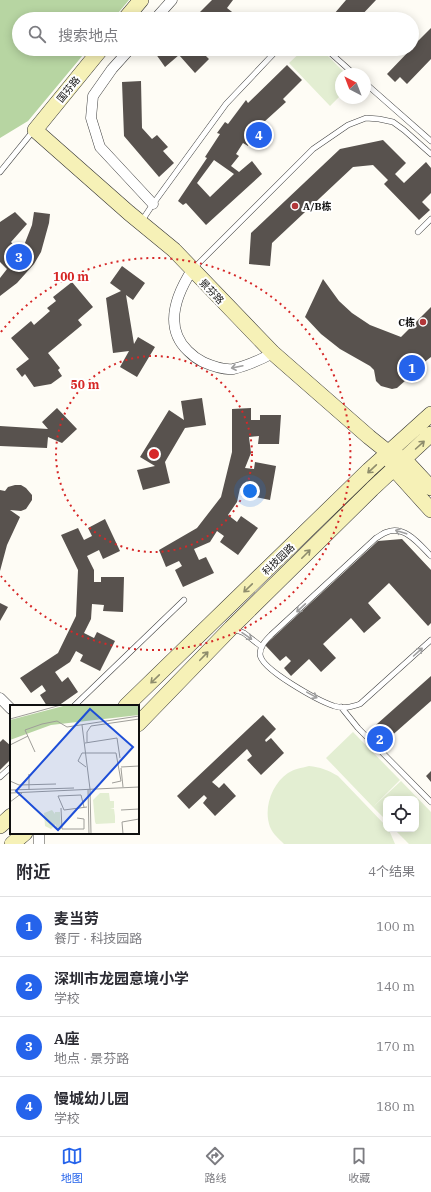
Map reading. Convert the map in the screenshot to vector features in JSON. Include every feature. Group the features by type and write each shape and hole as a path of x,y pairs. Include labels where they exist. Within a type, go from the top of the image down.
{"main road":[{"path":"131,12 141,0"},
{"name":"国芬路","path":"35,130 95,56"},
{"name":"景芬路","path":"35,130 174,250 273,353 389,453"},
{"name":"科技园路","path":"127,705 431,414"},
{"name":"科技园路","path":"139,723 231,628 431,434"},
{"path":"389,453 399,464 431,510"},
{"path":"399,464 431,488"},
{"path":"0,826 10,817"},
{"path":"12,844 24,834"}],"street":[{"path":"161,12 172,0"},
{"path":"124,56 112,69 93,96 91,118 100,147 153,204"},
{"path":"192,270 178,295 174,310 175,331 183,346 197,359 214,367 231,369 254,363 273,353"},
{"path":"0,698 10,708"}],"lane":[{"path":"141,223 153,204 226,104 271,56"},
{"path":"334,56 347,68"},
{"path":"371,88 431,141"},
{"path":"192,270 313,149 348,124 366,118 393,122 431,154"},
{"path":"0,172 35,130"},
{"path":"418,232 431,219"},
{"path":"431,556 406,533 396,530 386,532 376,538 271,635 262,647 260,654 262,659 276,674 333,706 348,708 360,704 431,640"},
{"path":"75,705 184,600"},
{"path":"231,628 244,633 262,647"},
{"path":"341,707 358,728 431,802"},
{"path":"0,777 10,767"}],"green space":[{"path":"0,0 129,0 119,12 12,12 12,56 82,56 28,121 0,138"},
{"path":"296,56 328,56 340,68 335,68 335,101 330,106 289,63"},
{"path":"353,732 400,780 373,807 326,758"},
{"path":"309,766 317,767 338,776 383,823 383,832 390,832 395,844 284,844 274,834 270,827 268,820 268,804 277,783 288,773"},
{"path":"401,781 416,796 385,796"},
{"path":"383,798 383,817 373,807"},
{"path":"419,800 431,812 431,844 409,844 397,832 419,832"}],"building":[{"path":"212,0 233,0 227,8 232,12 200,12"},
{"path":"346,0 376,0 365,12 336,12"},
{"path":"431,28 431,59 407,84 400,77 395,82 387,74 404,56 419,56 419,40"},
{"path":"157,56 178,56 165,67"},
{"path":"180,56 206,56 209,59 195,73"},
{"path":"287,65 302,80 283,99 286,102 264,122 248,146 243,143 236,154 239,156 231,166 239,172 252,161 262,174 206,225 186,203 183,205 178,201 207,158 205,157 220,134 217,133 225,122 228,124 246,100 248,103","holes":["214,160 234,174 210,197 197,183"]},
{"path":"141,81 142,128 152,139 157,135 168,147 163,151 174,163 159,177 124,136 122,82"},
{"name":"A/B栋","path":"383,140 406,163 395,174 404,183 426,162 431,168 431,193 422,202 430,210 419,220 384,184 388,180 373,165 353,167 272,243 270,266 249,264 251,233 340,149"},
{"path":"15,212 27,224 11,242 21,253 32,225 34,212 50,214 49,223 41,252 34,264 17,283 0,296 0,278 7,269 0,262 0,222"},
{"path":"122,266 145,283 133,300 126,295 134,344 138,337 155,347 137,377 120,367 129,351 113,353 106,298 121,291 110,283"},
{"path":"323,279 339,301 352,313 370,325 401,337 431,307 431,357 418,367 408,369 406,380 397,388 392,389 381,386 376,381 374,370 370,366 340,349 321,334 305,317"},
{"path":"72,282 93,307 78,320 82,325 48,353 60,368 58,370 62,376 51,384 34,387 25,374 22,377 16,369 29,359 11,338 31,321 34,325 50,311 47,308 56,301 53,297"},
{"path":"202,398 206,425 185,428 165,462 170,483 143,490 137,470 155,466 140,457 169,410 184,420 181,401"},
{"path":"57,408 77,429 62,443 48,437 47,448 0,446 0,426 48,429 42,422"},
{"path":"251,408 251,420 260,420 260,415 281,415 279,444 258,444 259,436 249,437 251,453 245,468 254,469 255,462 276,466 270,500 251,496 252,490 240,488 237,502 228,515 237,522 241,516 258,528 238,555 220,542 224,536 217,531 210,542 194,549 199,560 206,557 214,573 183,587 175,570 182,566 179,561 166,567 159,550 197,528 221,497 232,452 232,409"},
{"path":"21,485 26,488 32,495 32,500 26,509 21,511 10,510 20,517 7,545 0,571 0,490 5,491 8,487"},
{"path":"105,519 120,551 103,559 99,550 87,556 94,570 94,582 101,582 101,577 124,577 123,612 103,611 104,605 92,604 91,619 84,633 94,638 97,632 115,641 100,671 80,661 83,655 76,651 70,662 55,672 62,682 68,677 78,692 59,705 46,705 40,695 46,691 42,685 31,693 20,678 58,653 76,616 78,570 61,535 78,528 84,540 92,536 88,528"},
{"path":"402,539 431,570 431,623 428,626 389,583 368,603 381,618 364,633 351,618 323,644 336,658 321,672 309,659 291,676 284,668 291,661 286,656 280,661 265,645 378,541"},
{"path":"0,603 8,607 0,621"},
{"path":"431,676 431,701 380,746 368,732"},
{"path":"263,715 276,729 265,740 266,742 271,738 284,753 261,775 247,760 252,756 247,749 212,782 219,788 224,783 236,796 215,816 203,803 207,798 204,795 189,809 177,796"},
{"path":"3,739 10,745 10,760 0,770 0,742"},
{"path":"431,771 431,782 426,776"}],"place":[{"name":"慢城幼儿园","path":"259,135"},
{"name":"A/B栋","path":"295,206"},
{"name":"A座","path":"19,257"},
{"name":"C栋","path":"423,322"},
{"name":"麦当劳","path":"412,368"},
{"name":"深圳市龙园意境小学","path":"380,739"}]}
